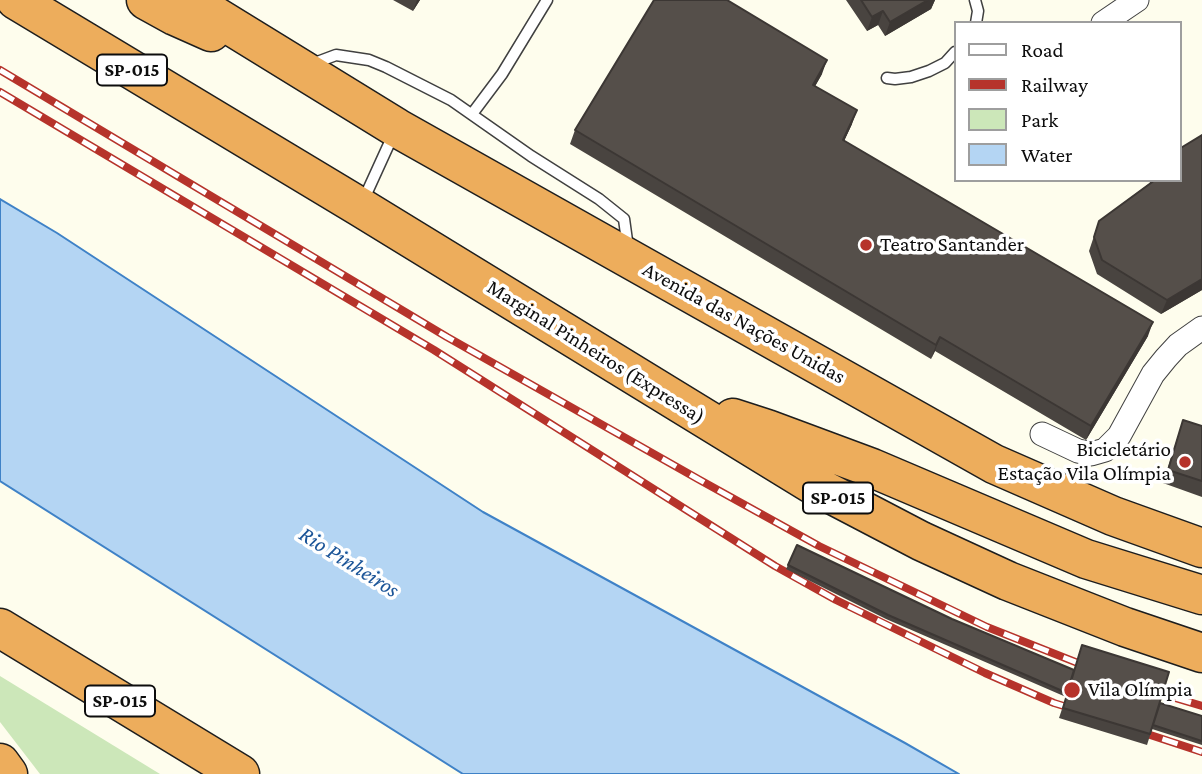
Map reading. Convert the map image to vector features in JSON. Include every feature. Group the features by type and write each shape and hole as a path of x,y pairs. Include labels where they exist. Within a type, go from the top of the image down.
{"highway":[{"name":"Marginal Pinheiros (Expressa)","path":"16,0 812,484 921,541 1021,586 1125,627 1202,653"},
{"path":"69,0 248,140"},
{"name":"Avenida das Nações Unidas","path":"146,0 196,25 300,69"},
{"name":"Avenida das Nações Unidas","path":"189,0 397,128 995,464 1113,516 1202,548"},
{"path":"675,400 768,429 873,468 1086,559 1202,595"},
{"name":"SP-015","path":"0,628 240,774"},
{"path":"0,763 8,774"}],"street":[{"path":"1107,21 1138,0"},
{"path":"1042,434 1078,451 1091,454 1105,450 1119,436 1153,374 1178,345 1202,328"}],"lane":[{"path":"472,114 502,74 547,0"},
{"path":"975,0 978,11 976,21"},
{"path":"887,78 911,77 929,71 946,63 954,53"},
{"path":"300,69 336,55 369,60 451,100 599,199 624,219 630,259"},
{"path":"360,207 397,128"}],"green space":[{"path":"0,676 160,774 40,774 0,722"}],"water":[{"name":"Rio Pinheiros","path":"0,199 57,233 483,512 959,774 463,774 0,481"}],"building":[{"name":"Teatro Santander","path":"654,0 727,0 827,60 813,85 857,110 843,140 1153,322 1091,426 940,337 936,345 575,130"},
{"path":"861,0 928,0 890,22 883,11 872,17"},
{"path":"1202,135 1202,279 1167,300 1102,260 1094,237 1099,221 1152,182 1181,182 1181,148"},
{"name":"Bicicletário Estação Vila Olímpia","path":"1183,420 1202,426 1202,481 1168,470"},
{"path":"797,545 952,619 1074,670 1067,693 888,615 788,565"},
{"path":"1082,645 1169,672 1150,734 1063,708"},
{"path":"1160,703 1202,716 1202,741 1153,725"}],"railway":[{"path":"0,70 447,337 819,546 987,627 1093,669"},
{"path":"0,92 434,350 775,566 836,600 985,673 1054,703 1083,712"},
{"path":"1145,689 1202,706"},
{"path":"1132,729 1202,752"}],"place":[{"name":"Teatro Santander","path":"866,245"},
{"name":"Bicicletário Estação Vila Olímpia","path":"1185,462"},
{"name":"Vila Olímpia","path":"1072,690"}]}
